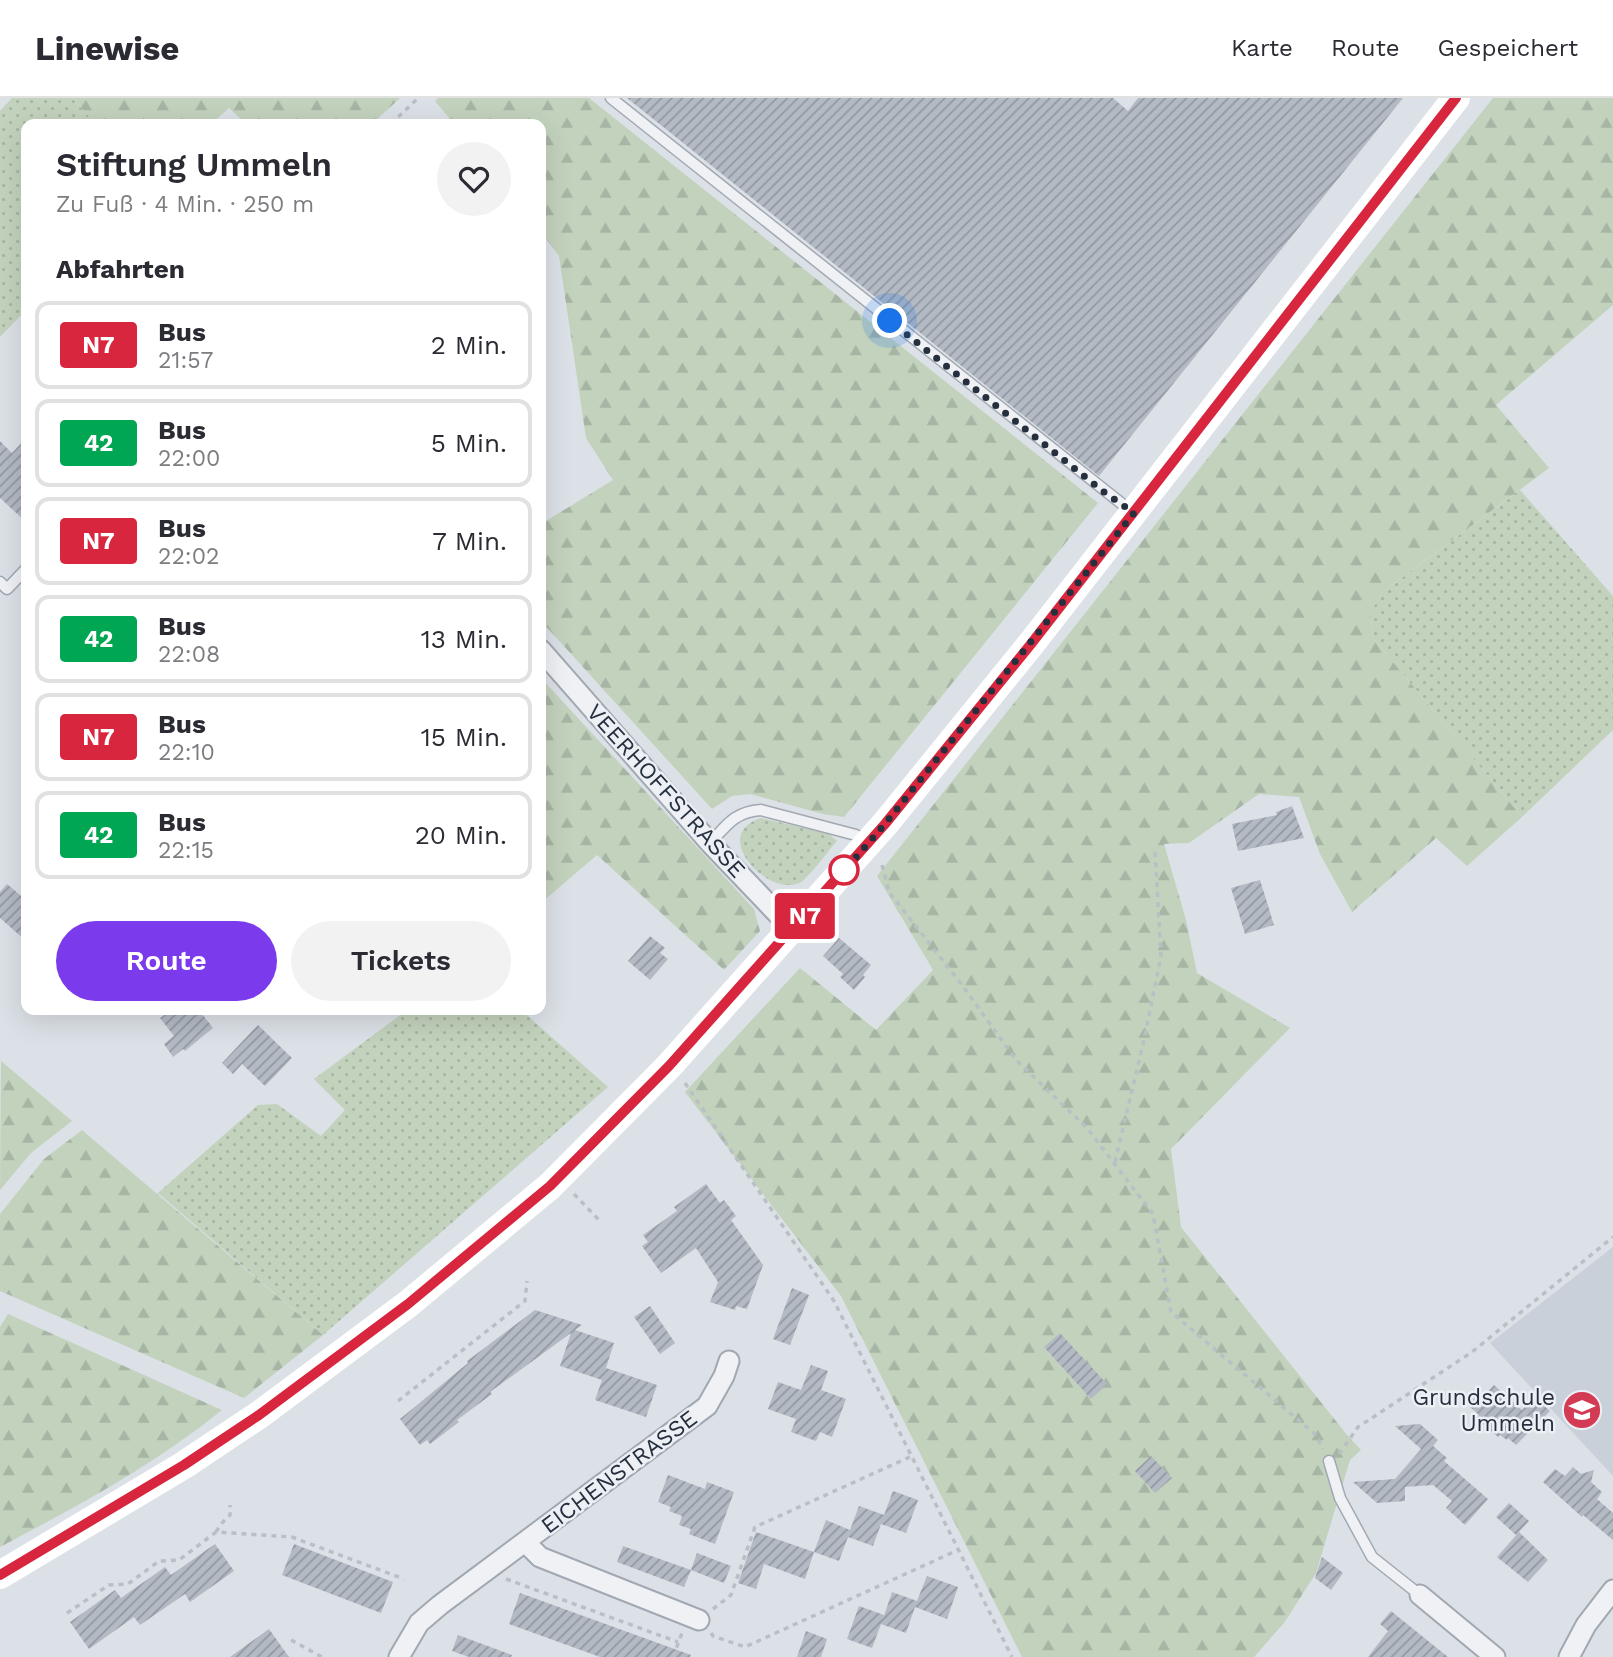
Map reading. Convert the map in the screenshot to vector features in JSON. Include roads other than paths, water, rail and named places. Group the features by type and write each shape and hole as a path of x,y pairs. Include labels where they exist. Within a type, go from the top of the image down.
{"main road":[{"path":"0,1575 184,1465 259,1415 408,1304 550,1186 669,1066 793,930 875,854 1022,654 1456,98"}],"street":[{"name":"VEERHOFFSTRASSE","path":"546,656 710,843 793,930"},
{"name":"EICHENSTRASSE","path":"399,1657 419,1623 707,1406 729,1361"},
{"name":"EICHENSTRASSE","path":"525,1542 540,1557 693,1618"},
{"path":"1569,1657 1586,1625 1613,1590"},
{"path":"1420,1595 1495,1657"}],"lane":[{"path":"611,98 1104,492 1134,513"},
{"path":"0,582 7,589 21,574"},
{"path":"710,843 734,817 746,811 761,810 856,835 875,854"},
{"path":"1329,1461 1340,1498 1372,1557 1420,1595"}],"place":[{"name":"Grundschule Ummeln","path":"1582,1410"}]}
